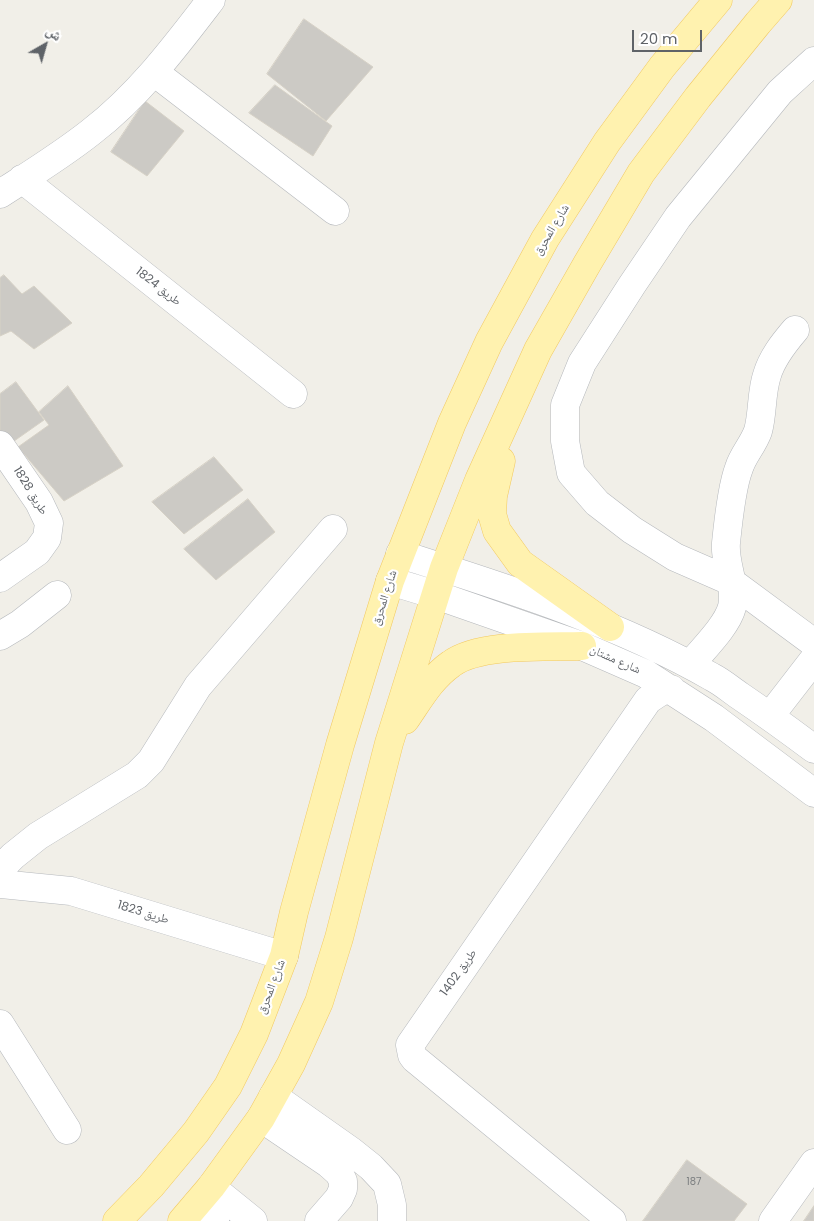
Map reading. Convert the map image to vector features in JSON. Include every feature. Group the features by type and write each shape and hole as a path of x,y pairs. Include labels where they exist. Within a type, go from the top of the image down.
{"main road":[{"name":"شارع المحرق","path":"116,1221 152,1186 196,1132 228,1086 254,1034 284,956 294,912 340,745 390,581 452,423 489,342 545,239 613,135 662,67 718,0"},
{"path":"201,1209 267,1107 291,1064 319,1002 339,938 389,743 444,568 479,480 515,398 538,350 641,173 698,97 778,0"},
{"path":"515,398 493,496 492,514 497,531 520,563 610,627"},
{"path":"389,743 433,680 452,662 471,654 500,648 582,646"}],"street":[{"name":"طريق 1824","path":"211,0 175,48 124,103 58,157 11,186 293,394"},
{"path":"814,61 780,92 678,217 582,363 565,405 565,441 571,473 597,503 632,530 675,557 730,581 814,643"},
{"path":"154,72 335,211"},
{"path":"690,665 727,619 732,606 726,544 735,480 738,468 757,432 769,371 781,346 794,330"},
{"name":"طريق 1828","path":"0,445 39,502 48,523 47,538 37,552 0,578"},
{"path":"0,869 38,836 137,775 151,760 198,686 333,529"},
{"path":"400,554 530,596 663,650 714,678 814,749"},
{"name":"شارع مشتان","path":"390,581 436,594 582,646 646,674 714,718 814,793"},
{"path":"0,636 20,624 57,595"},
{"path":"770,716 814,659"},
{"name":"طريق 1402","path":"612,1221 415,1059 410,1045 648,700 660,692 671,690"},
{"path":"714,718 726,717 730,714 736,708 741,696"},
{"name":"طريق 1823","path":"0,884 71,891 284,956"},
{"path":"0,1024 67,1130"},
{"path":"267,1107 339,1173 343,1181 344,1189 339,1198 319,1221"},
{"path":"267,1107 351,1151 371,1167 387,1184 392,1205 392,1221"},
{"path":"773,1221 814,1164"},
{"path":"201,1209 253,1221"}],"building":[{"path":"304,19 373,67 326,121 267,74"},
{"path":"275,85 332,126 313,156 249,113"},
{"path":"145,101 184,131 147,176 111,152"},
{"path":"4,275 22,294 34,286 72,323 34,349 11,331 0,336 0,278"},
{"path":"16,382 44,420 7,446 0,436 0,394"},
{"path":"68,386 123,466 64,501 18,447 49,425 39,412"},
{"path":"214,457 243,490 184,534 152,502"},
{"path":"248,499 275,532 216,580 184,549"},
{"path":"687,1160 747,1204 734,1221 643,1221"},
{"path":"814,1206 814,1221 804,1221"}]}
